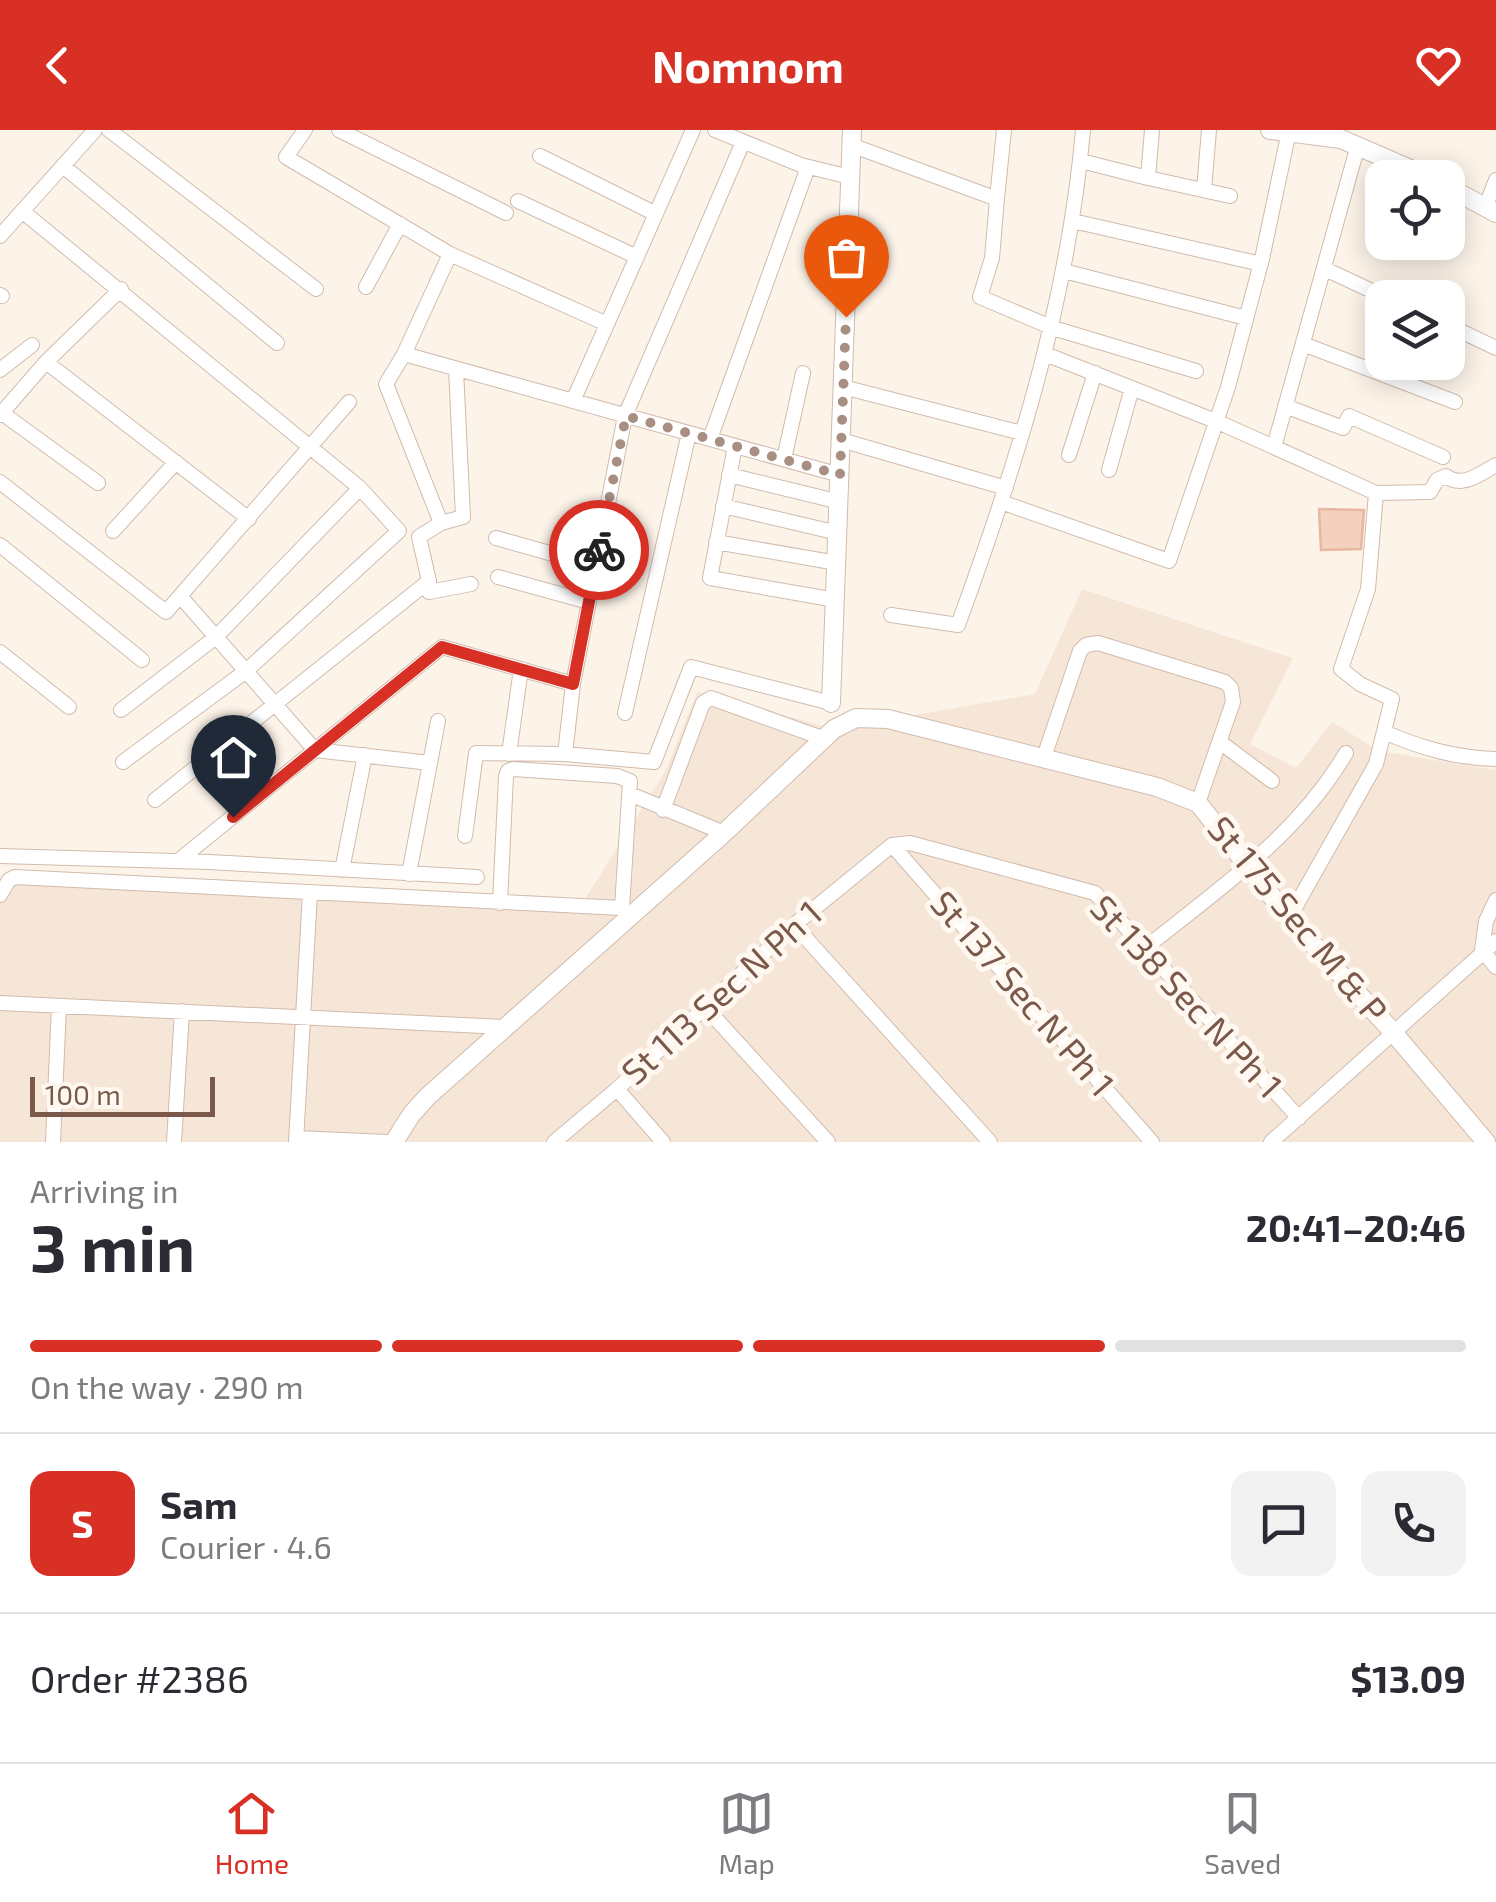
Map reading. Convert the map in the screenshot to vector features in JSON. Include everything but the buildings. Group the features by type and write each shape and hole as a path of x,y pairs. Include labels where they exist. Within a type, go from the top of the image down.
{"street":[{"path":"0,236 95,130"},
{"path":"109,130 316,289"},
{"path":"339,130 506,213"},
{"path":"573,401 693,130"},
{"path":"715,130 808,167 850,177"},
{"path":"1004,130 992,258 980,297 1053,328 1196,371"},
{"path":"891,615 958,625 1004,495 1053,328 1073,221 1083,130"},
{"path":"1148,178 1152,130"},
{"path":"1204,190 1209,130"},
{"path":"842,440 1004,495 1170,561 1218,422 1261,264 1280,131 1320,132 1392,160"},
{"path":"301,132 286,157 450,254 607,324"},
{"path":"465,836 476,754 565,754 654,762 691,666 830,702 852,138 997,199"},
{"path":"565,754 573,684 626,416 743,142"},
{"path":"1274,447 1358,145"},
{"path":"540,156 656,214"},
{"path":"1081,161 1230,196"},
{"path":"63,166 277,343"},
{"path":"710,439 808,167"},
{"path":"1465,196 1490,210 1496,180"},
{"path":"518,202 637,257"},
{"path":"22,211 360,488 399,531 246,671 123,762"},
{"path":"1073,221 1261,264"},
{"path":"366,287 400,224"},
{"path":"441,523 386,384 450,254"},
{"path":"1325,269 1365,288"},
{"path":"1064,271 1246,318"},
{"path":"98,484 1,414 46,362 121,289"},
{"path":"1465,333 1496,348"},
{"path":"1303,344 1455,402"},
{"path":"0,370 32,345"},
{"path":"404,354 840,475"},
{"path":"1046,354 1218,422 1376,493 1430,492 1437,480 1446,476 1462,482 1496,464"},
{"path":"46,362 249,519"},
{"path":"456,368 463,517 441,523 418,537 430,592 471,584"},
{"path":"784,460 803,373"},
{"path":"1069,454 1094,373"},
{"path":"843,387 1022,433"},
{"path":"1109,470 1132,388"},
{"path":"0,482 166,612 349,402"},
{"path":"1285,406 1343,428 1349,416 1443,456"},
{"path":"625,713 689,433"},
{"path":"735,446 710,578 836,600"},
{"path":"112,531 176,462"},
{"path":"729,476 840,502"},
{"path":"121,710 216,637 360,488"},
{"path":"1288,918 1376,764 1392,698 1360,684 1341,669 1368,589 1376,493"},
{"path":"724,506 838,533"},
{"path":"496,538 596,566"},
{"path":"716,542 838,563"},
{"path":"0,546 142,660"},
{"path":"498,577 589,602"},
{"path":"155,800 429,581"},
{"path":"180,596 315,750 430,763"},
{"path":"1044,757 1080,651 1091,643 1225,682 1233,702 1198,802"},
{"path":"178,861 442,647 573,684"},
{"path":"0,652 70,707"},
{"path":"510,754 520,669"},
{"path":"663,810 703,703 711,698 830,734"},
{"name":"St 175 Sec M & P","path":"830,734 856,718 888,718 1157,787 1198,802 1288,918 1392,1031 1476,1139"},
{"path":"409,874 438,721"},
{"path":"1384,732 1425,749 1465,758 1496,759"},
{"path":"394,1142 427,1097 628,911 724,833 830,734"},
{"path":"1220,742 1272,781"},
{"path":"1145,948 1247,866 1308,807 1327,786 1346,753"},
{"path":"342,870 366,755"},
{"path":"500,902 508,771 617,776 630,781 628,911"},
{"path":"630,794 724,833"},
{"name":"St 138 Sec N Ph 1","path":"892,845 910,844 1096,892 1299,1118"},
{"name":"St 113 Sec N Ph 1","path":"554,1142 794,925 892,845"},
{"name":"St 137 Sec N Ph 1","path":"892,845 1152,1142"},
{"path":"0,856 209,862 476,877"},
{"path":"0,896 16,876 628,911"},
{"path":"310,893 297,1140 386,1142"},
{"path":"1496,900 1486,921 1482,950 1496,967"},
{"path":"794,925 990,1142"},
{"path":"1271,1142 1496,940"},
{"path":"0,1003 504,1027"},
{"path":"53,1142 59,1006"},
{"path":"706,1008 828,1142"},
{"path":"174,1142 182,1011"},
{"path":"616,1089 662,1142"}],"shaded area":[{"path":"1082,589 1293,658 1250,744 1296,768 1332,722 1379,751 1496,770 1496,1142 0,1142 0,897 12,878 580,907 666,770 697,692 834,729 1035,694"}],"way so far":[{"path":"599,550 626,416 840,475 846,317"}],"route":[{"path":"233,817 442,647 573,684 599,550"}]}
